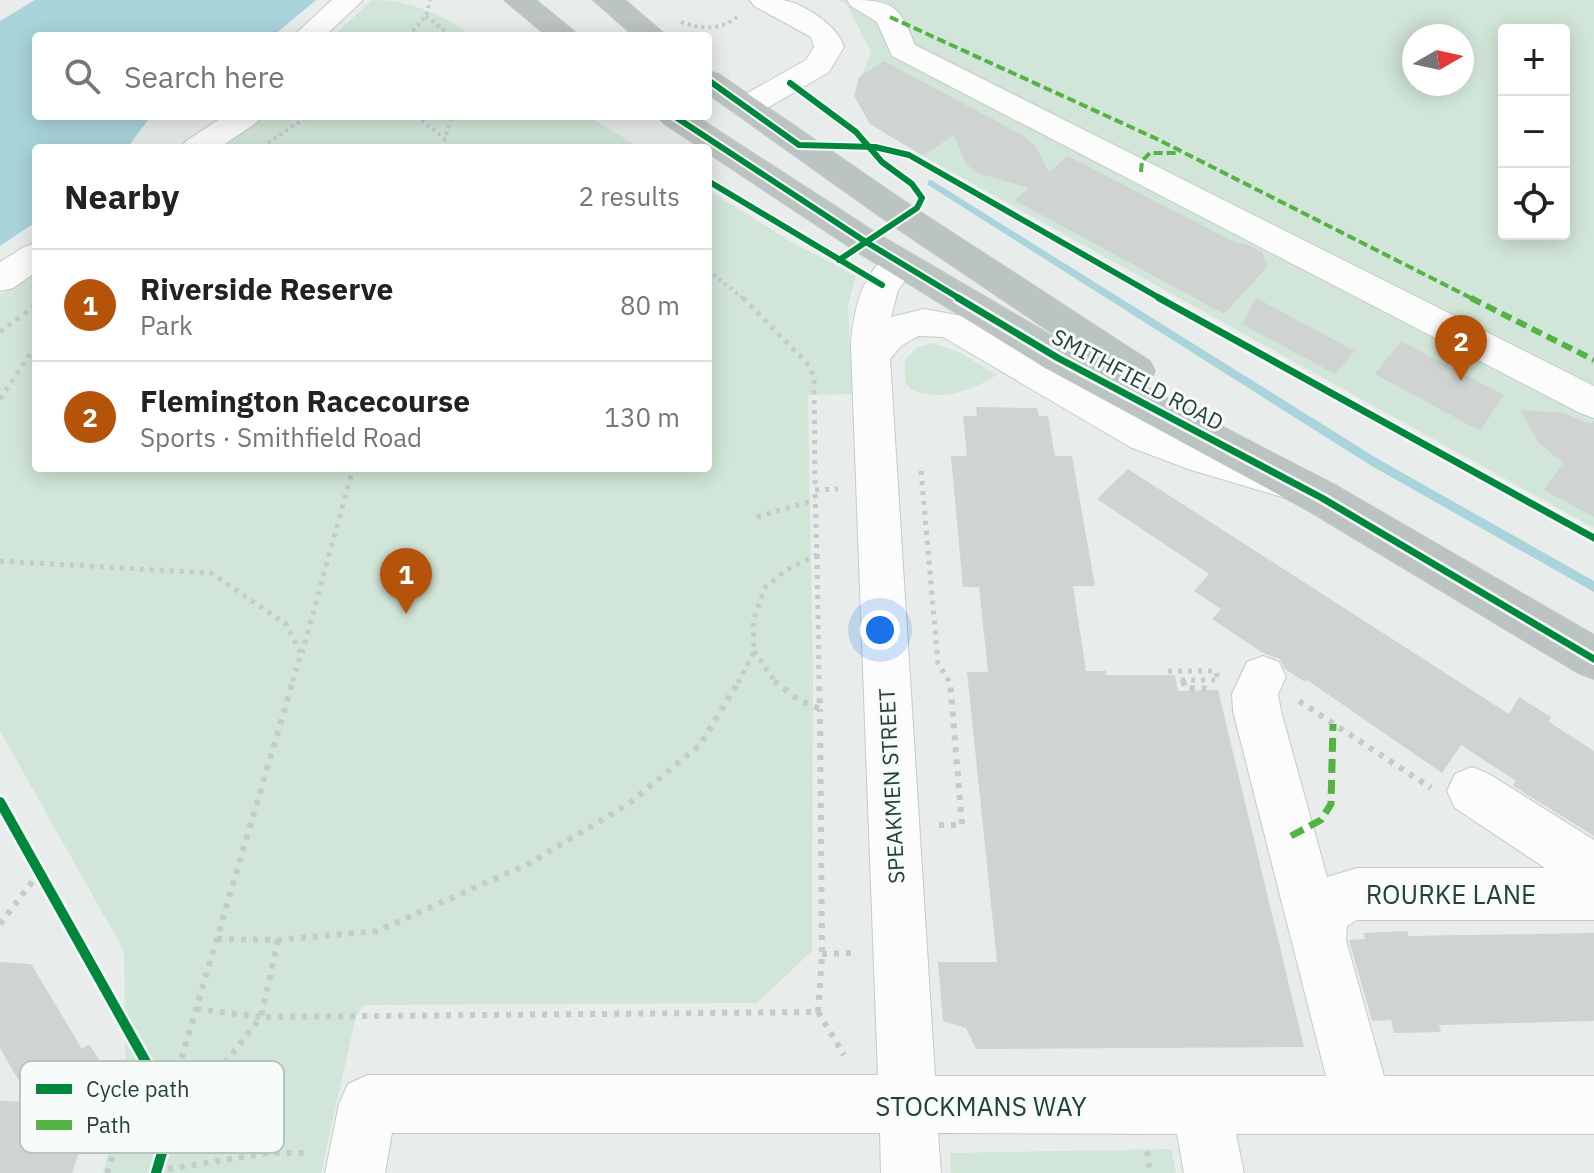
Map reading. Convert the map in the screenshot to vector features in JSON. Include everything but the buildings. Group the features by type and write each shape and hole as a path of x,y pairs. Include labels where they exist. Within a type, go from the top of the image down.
{"highway":[{"path":"518,0 560,32"},
{"path":"607,0 647,32"},
{"name":"SMITHFIELD ROAD","path":"729,81 746,107 917,250 1058,358 1312,493 1594,659"},
{"path":"712,114 746,107"},
{"name":"SMITHFIELD ROAD","path":"686,120 917,250"}],"street":[{"path":"313,32 349,0"},
{"path":"861,0 890,17 902,50 1594,403"},
{"path":"729,81 792,48 798,36 788,17 756,4"},
{"path":"746,107 818,66 829,47 821,31 756,4"},
{"path":"203,144 239,120"},
{"name":"SPEAKMEN STREET","path":"911,1173 870,361 871,327 878,295 886,278 917,250"},
{"path":"0,279 32,258"},
{"path":"870,361 881,343 903,327 923,321 947,324 976,337 1113,420 1159,444 1312,493"},
{"path":"1263,677 1255,694 1257,711 1321,948"},
{"path":"1472,791 1594,870"},
{"name":"ROURKE LANE","path":"1363,1106 1321,948 1321,918 1330,904 1346,895 1594,894"},
{"name":"STOCKMANS WAY","path":"360,1144 908,1106 1594,1105"},
{"path":"1201,1107 1214,1173"}],"path":[{"path":"412,32 426,16 431,0 445,9"},
{"path":"683,23 697,28 723,26 756,4"},
{"path":"426,16 446,32"},
{"path":"267,144 302,120"},
{"path":"421,120 445,139"},
{"path":"443,144 451,120"},
{"path":"196,1009 261,1017 818,1012 822,954 814,377 807,363 730,285 712,273"},
{"path":"0,332 32,308"},
{"path":"0,399 32,351"},
{"path":"183,1061 352,472"},
{"path":"815,490 876,488"},
{"path":"757,517 815,500"},
{"path":"817,555 786,570 765,588 753,621 754,651 766,673 801,703 820,709"},
{"path":"0,561 211,573 286,624 301,654"},
{"path":"217,939 278,940 377,931 530,863 627,805 700,745 754,651"},
{"path":"1333,724 1438,793 1442,785 1472,791"},
{"path":"33,861 46,886"},
{"path":"0,924 39,873"},
{"path":"226,1061 261,1017 278,940"},
{"path":"135,1047 143,1061"},
{"path":"284,1151 360,1144"},
{"path":"107,1173 113,1153"},
{"path":"161,1156 156,1172 268,1153"}],"green space":[{"path":"372,0 425,10 466,32 337,32"},
{"path":"836,0 1594,0 1594,528 923,156 854,96 871,52 846,3"},
{"path":"254,120 594,120 634,144 219,144"},
{"path":"712,192 790,241 856,276 848,305 852,394 808,395 813,670 812,951 757,1003 364,1005 356,1016 321,1173 103,1173 108,1153 284,1153 284,1061 126,1061 124,951 0,731 0,295 32,273 32,472 712,472"},
{"path":"933,343 961,353 997,375 977,386 945,395 911,390 905,382 905,360 916,348"},
{"path":"1171,1149 1176,1173 951,1173 950,1153"}],"water":[{"path":"35,0 316,0 278,32 32,32 32,120 148,120 130,144 32,144 32,225 0,246 0,21"}],"waterway":[{"path":"931,183 1374,462 1594,587"}],"marked path":[{"path":"890,17 1157,139 1594,360"},
{"path":"1141,172 1142,161 1150,153 1179,153"},
{"path":"1291,836 1321,820 1328,812 1334,783 1333,724"}],"cycle path":[{"path":"712,83 799,145 875,147 909,155 1207,325 1594,538"},
{"path":"790,83 856,132 882,162 912,184 922,198 917,208 839,260"},
{"path":"680,120 866,242 1058,358 1322,498 1594,659"},
{"path":"712,183 882,285"},
{"path":"0,802 145,1061"},
{"path":"156,1173 162,1153"}],"place":[{"name":"Flemington Racecourse","path":"1461,381"},
{"name":"Riverside Reserve","path":"406,614"}]}
